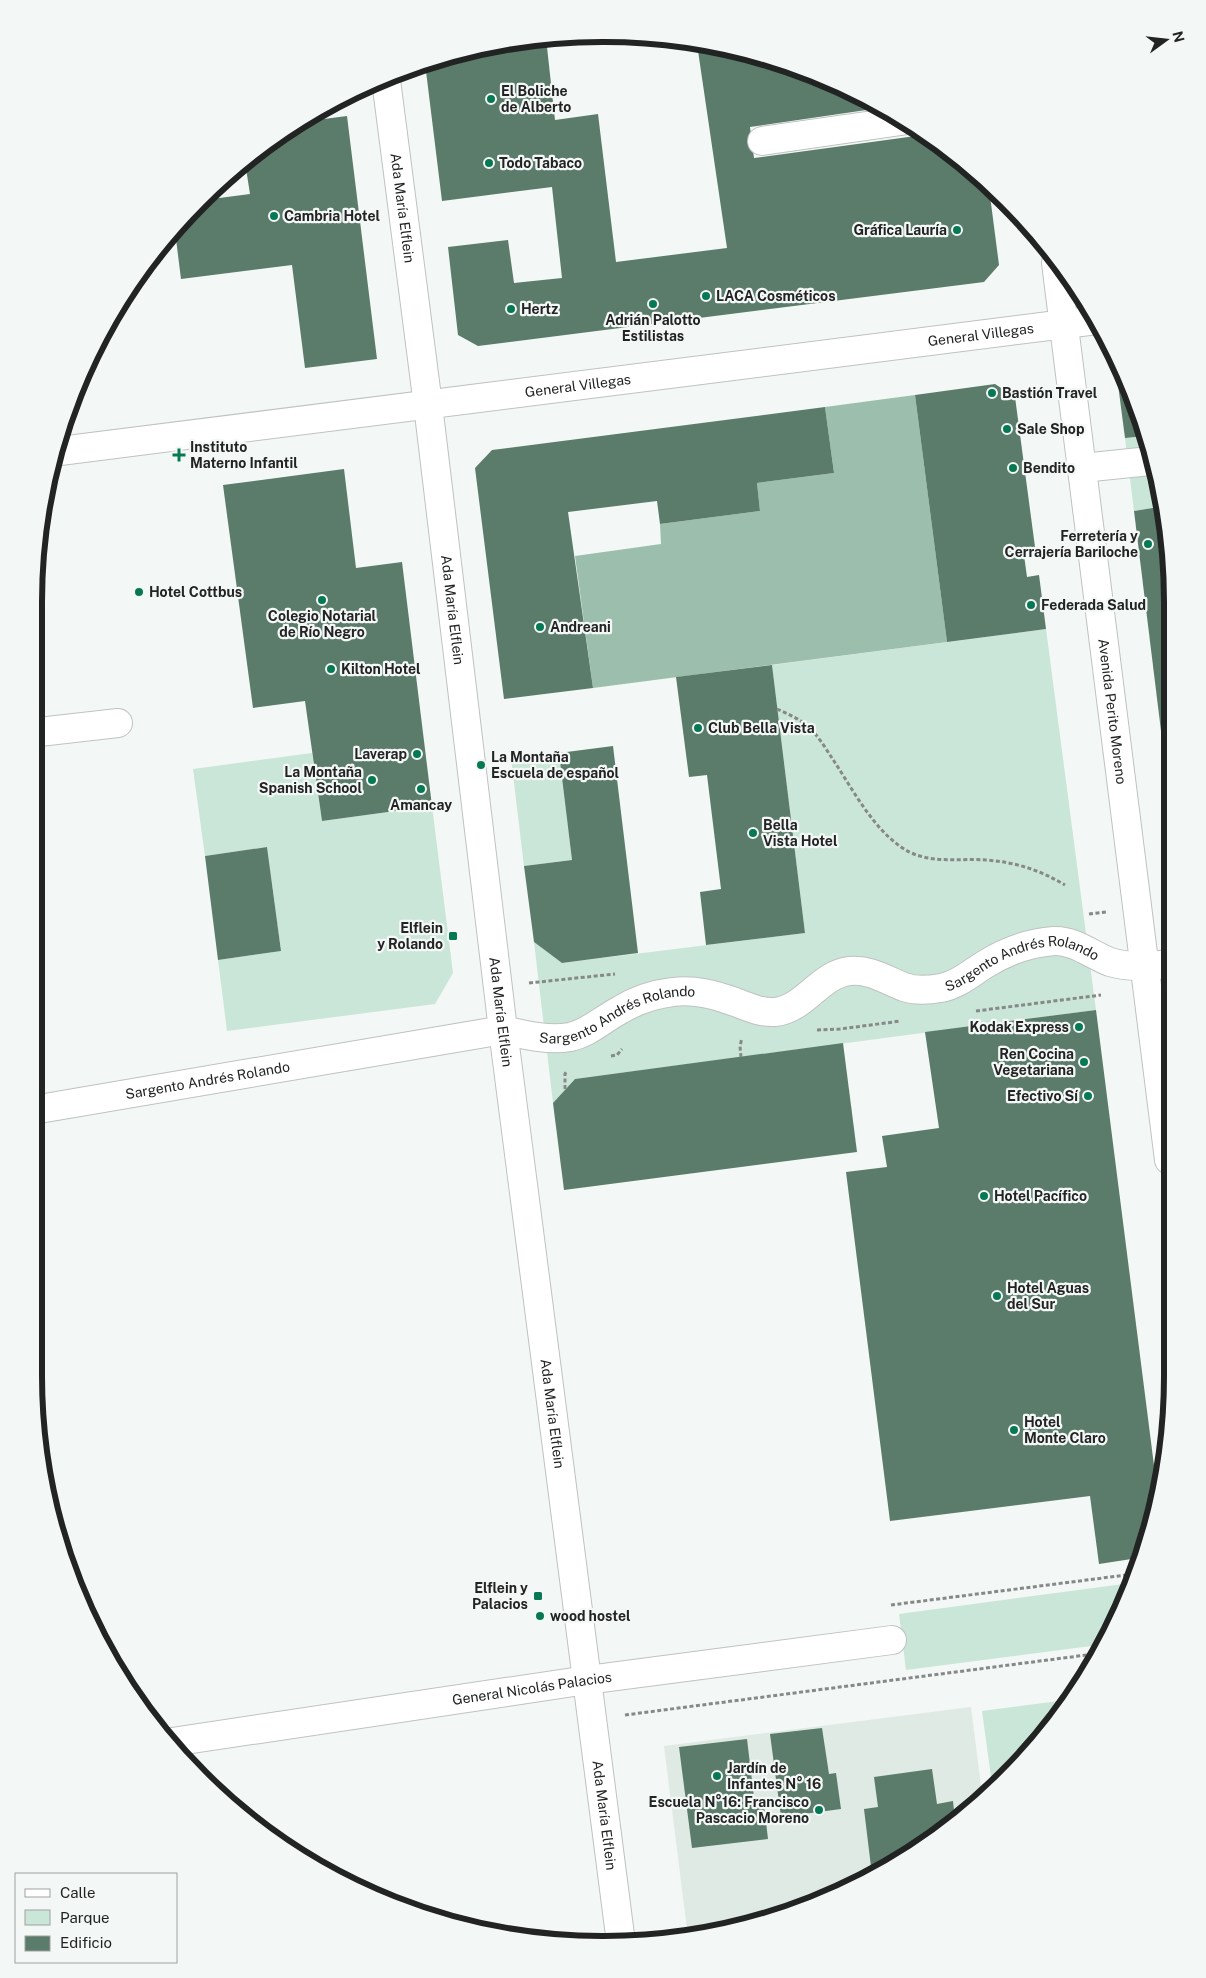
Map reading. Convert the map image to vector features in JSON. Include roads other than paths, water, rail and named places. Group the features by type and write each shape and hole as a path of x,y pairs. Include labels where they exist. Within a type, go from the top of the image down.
{"street":[{"name":"Ada María Elflein","path":"387,86 428,405 503,1030 620,1935"},
{"path":"762,141 892,123"},
{"name":"Avenida Perito Moreno","path":"1058,276 1082,468 1156,966 1164,1085"},
{"name":"General Villegas","path":"64,449 1087,321"},
{"path":"1082,468 1145,462"},
{"path":"43,732 118,723"},
{"name":"Sargento Andrés Rolando","path":"43,1108 503,1030 531,1037 571,1037 586,1031 628,1006 646,998 673,992 696,991 717,996 758,1011 776,1012 793,1006 830,978 849,971 868,972 905,988 925,990 943,988 960,982 1006,952 1029,943 1057,941 1084,948 1110,962 1156,966"},
{"name":"General Nicolás Palacios","path":"179,1741 588,1680 892,1640"}],"place":[{"name":"El Boliche de Alberto","path":"491,99"},
{"name":"Todo Tabaco","path":"489,163"},
{"name":"Cambria Hotel","path":"274,216"},
{"name":"Gráfica Lauría","path":"957,230"},
{"name":"LACA Cosméticos","path":"706,296"},
{"name":"Adrián Palotto Estilistas","path":"653,304"},
{"name":"Hertz","path":"511,309"},
{"name":"Bastión Travel","path":"992,393"},
{"name":"Sale Shop","path":"1007,429"},
{"name":"Instituto Materno Infantil","path":"179,455"},
{"name":"Bendito","path":"1013,468"},
{"name":"Ferretería y Cerrajería Bariloche","path":"1148,544"},
{"name":"Hotel Cottbus","path":"139,592"},
{"name":"Colegio Notarial de Río Negro","path":"322,600"},
{"name":"Federada Salud","path":"1031,605"},
{"name":"Andreani","path":"540,627"},
{"name":"Kilton Hotel","path":"331,669"},
{"name":"Club Bella Vista","path":"698,728"},
{"name":"Laverap","path":"417,754"},
{"name":"La Montaña Escuela de español","path":"481,765"},
{"name":"La Montaña Spanish School","path":"372,780"},
{"name":"Amancay","path":"421,789"},
{"name":"Bella Vista Hotel","path":"753,833"},
{"name":"Elflein y Rolando","path":"453,936"},
{"name":"Kodak Express","path":"1079,1027"},
{"name":"Ren Cocina Vegetariana","path":"1084,1062"},
{"name":"Efectivo Sí","path":"1088,1096"},
{"name":"Hotel Pacífico","path":"984,1196"},
{"name":"Hotel Aguas del Sur","path":"997,1296"},
{"name":"Hotel Monte Claro","path":"1014,1430"},
{"name":"Elflein y Palacios","path":"538,1596"},
{"name":"wood hostel","path":"540,1616"},
{"name":"Jardín de Infantes N° 16","path":"717,1776"},
{"name":"Escuela N°16: Francisco Pascacio Moreno","path":"819,1810"}]}
